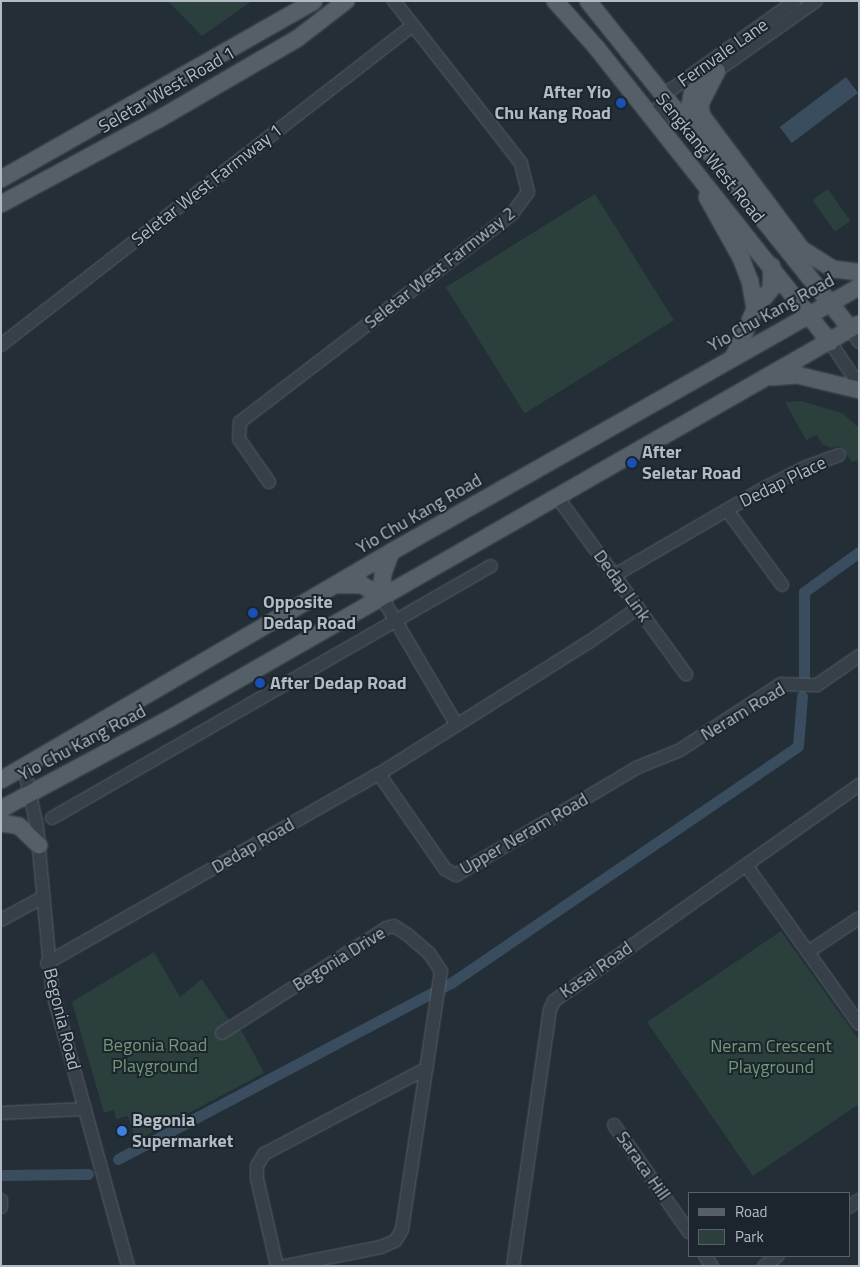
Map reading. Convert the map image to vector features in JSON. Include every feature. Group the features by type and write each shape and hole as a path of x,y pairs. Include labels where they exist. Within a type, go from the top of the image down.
{"main road":[{"name":"Seletar West Road 1","path":"1,179 314,1"},
{"name":"Seletar West Road 1","path":"1,204 159,119 298,38 346,1"},
{"name":"Sengkang West Road","path":"555,1 596,47 703,184 812,316 830,342"},
{"name":"Sengkang West Road","path":"588,1 665,94 774,234 856,332"},
{"path":"687,122 695,87 717,71"},
{"path":"717,71 700,104 702,116 800,247"},
{"path":"703,184 709,206 741,258 750,281 755,308"},
{"path":"774,234 844,273 859,272"},
{"path":"734,356 755,308 771,289 772,266"},
{"name":"Yio Chu Kang Road","path":"1,780 338,585 391,552 588,443 734,356 812,316 859,287"},
{"name":"Yio Chu Kang Road","path":"1,809 169,719 381,596 558,498 830,342 856,332"},
{"path":"768,378 798,375 859,390"},
{"path":"338,585 362,585 381,596 383,574 391,552"},
{"path":"1,823 19,826 39,845"}],"street":[{"name":"Seletar West Farmway 2","path":"269,482 239,439 240,422 512,214 528,192 521,163 394,1"},
{"name":"Fernvale Lane","path":"717,71 763,32 795,1"},
{"name":"Fernvale Lane","path":"668,139 659,114 665,94 816,1"},
{"name":"Seletar West Farmway 1","path":"1,344 412,26"},
{"path":"830,342 859,386"},
{"name":"Dedap Place","path":"615,575 806,467 840,455"},
{"name":"Dedap Link","path":"558,498 686,674"},
{"name":"Dedap Place","path":"727,510 782,585"},
{"path":"52,818 491,566"},
{"path":"381,596 456,724"},
{"name":"Dedap Road","path":"47,963 378,774 589,642 638,608"},
{"name":"Neram Road","path":"680,750 781,684 815,685 859,656"},
{"name":"Upper Neram Road","path":"378,774 445,869 456,875 636,768 680,750"},
{"name":"Begonia Road","path":"24,767 39,845 47,963 52,990 128,1266"},
{"name":"Kasai Road","path":"513,1266 550,1010 554,1001 859,785"},
{"path":"746,865 859,1024"},
{"path":"1,920 43,897"},
{"path":"808,952 859,918"},
{"name":"Begonia Drive","path":"222,1033 386,928 394,926 408,935 429,953 441,971 439,996 402,1230 395,1241 381,1247 286,1266"},
{"path":"277,1266 258,1179 257,1166 264,1154 427,1068"},
{"path":"1,1113 85,1110"},
{"name":"Saraca Hill","path":"614,1125 688,1231"},
{"path":"1,1200 1,1208"},
{"path":"764,1266 777,1257"}],"green space":[{"path":"168,1 252,1 202,36"},
{"path":"828,189 850,221 835,232 812,200"},
{"path":"595,194 674,320 525,414 446,287"},
{"path":"801,401 842,413 859,428 859,460 852,462 840,446 832,448 822,444 817,435 806,440 785,402"},
{"name":"Neram Crescent Playground","path":"781,931 859,1040 859,1104 753,1176 647,1022"},
{"name":"Begonia Road Playground","path":"154,952 180,997 202,979 227,1017 243,1033 264,1073 136,1141 128,1116 116,1119 114,1110 104,1113 72,1002"}],"water":[{"path":"846,77 858,93 792,143 780,127"}],"waterway":[{"path":"804,677 804,592 859,552"},
{"path":"118,1159 451,983 798,746 802,696"},
{"path":"1,1175 88,1174"}],"place":[{"name":"After Yio Chu Kang Road","path":"621,103"},
{"name":"After Seletar Road","path":"632,463"},
{"name":"Opposite Dedap Road","path":"253,613"},
{"name":"After Dedap Road","path":"260,683"},
{"name":"Begonia Supermarket","path":"122,1131"}]}
